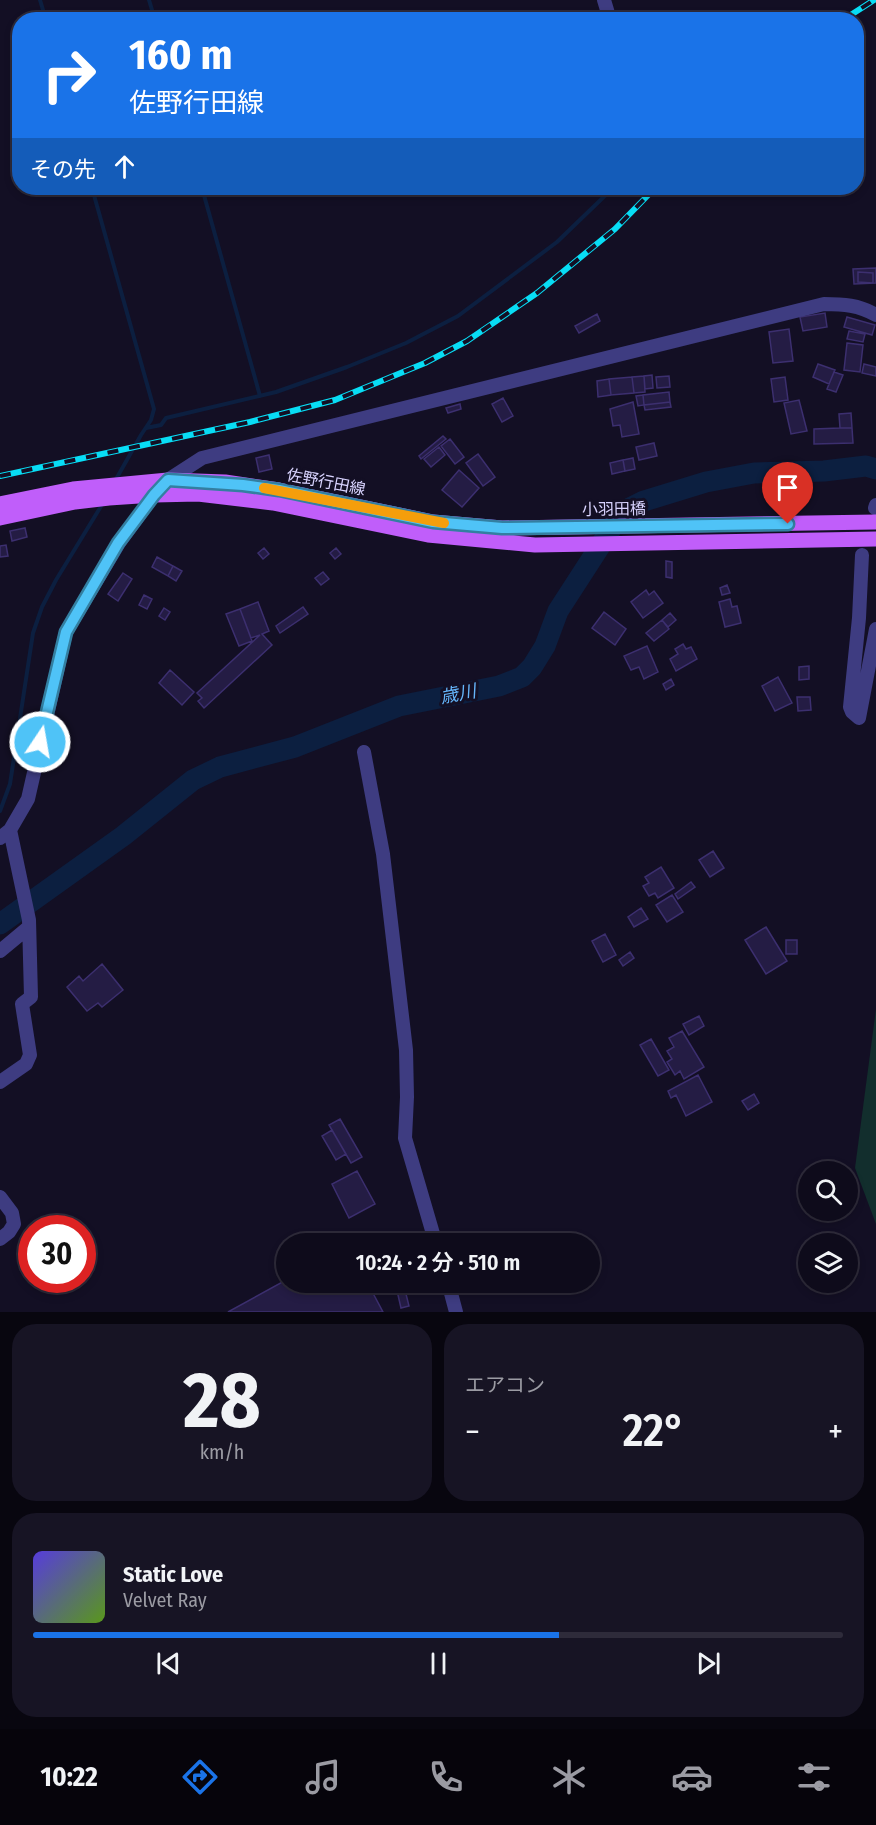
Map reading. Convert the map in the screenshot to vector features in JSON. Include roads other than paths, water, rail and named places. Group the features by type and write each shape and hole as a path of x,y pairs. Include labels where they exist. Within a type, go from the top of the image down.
{"main road":[{"name":"佐野行田線","path":"0,504 74,489 168,480 225,482 279,490 433,522 502,528 573,527"},
{"name":"佐野行田線","path":"0,518 75,502 154,495 198,494 273,503 436,537 535,545 876,539"},
{"name":"小羽田橋","path":"573,527 656,526 876,512"}],"street":[{"path":"0,1082 26,1064 30,1055 22,1004 31,997 29,923 14,851 5,834 28,799 66,632 118,543 168,480 202,458 824,304 850,305 876,315"},
{"path":"862,555 859,618 850,706 852,712 859,718 876,629"},
{"path":"364,752 383,854 406,1050 405,1138 433,1233"},
{"path":"0,951 29,923"},
{"path":"0,1197 12,1213 14,1224 9,1232 0,1239"},
{"path":"451,1293 456,1312"}],"waterway":[{"path":"40,0 44,12"},
{"path":"149,0 153,12"},
{"path":"94,195 154,409 151,420 115,481"},
{"path":"204,195 260,396"},
{"path":"146,428 161,425 166,418 276,392 406,343 458,316 557,242 606,195"},
{"name":"歳川","path":"0,924 123,836 193,780 220,767 295,747 399,706 499,686 522,677 532,667 545,646 558,611 622,512 644,501 706,482 754,473 824,471 866,466 876,469"},
{"path":"0,811 10,784 33,633 42,607 56,580 103,503"}],"railway":[{"path":"855,12 874,0"},
{"path":"0,476 250,422 335,400 425,363 467,341 537,293 615,229 648,195"}]}
